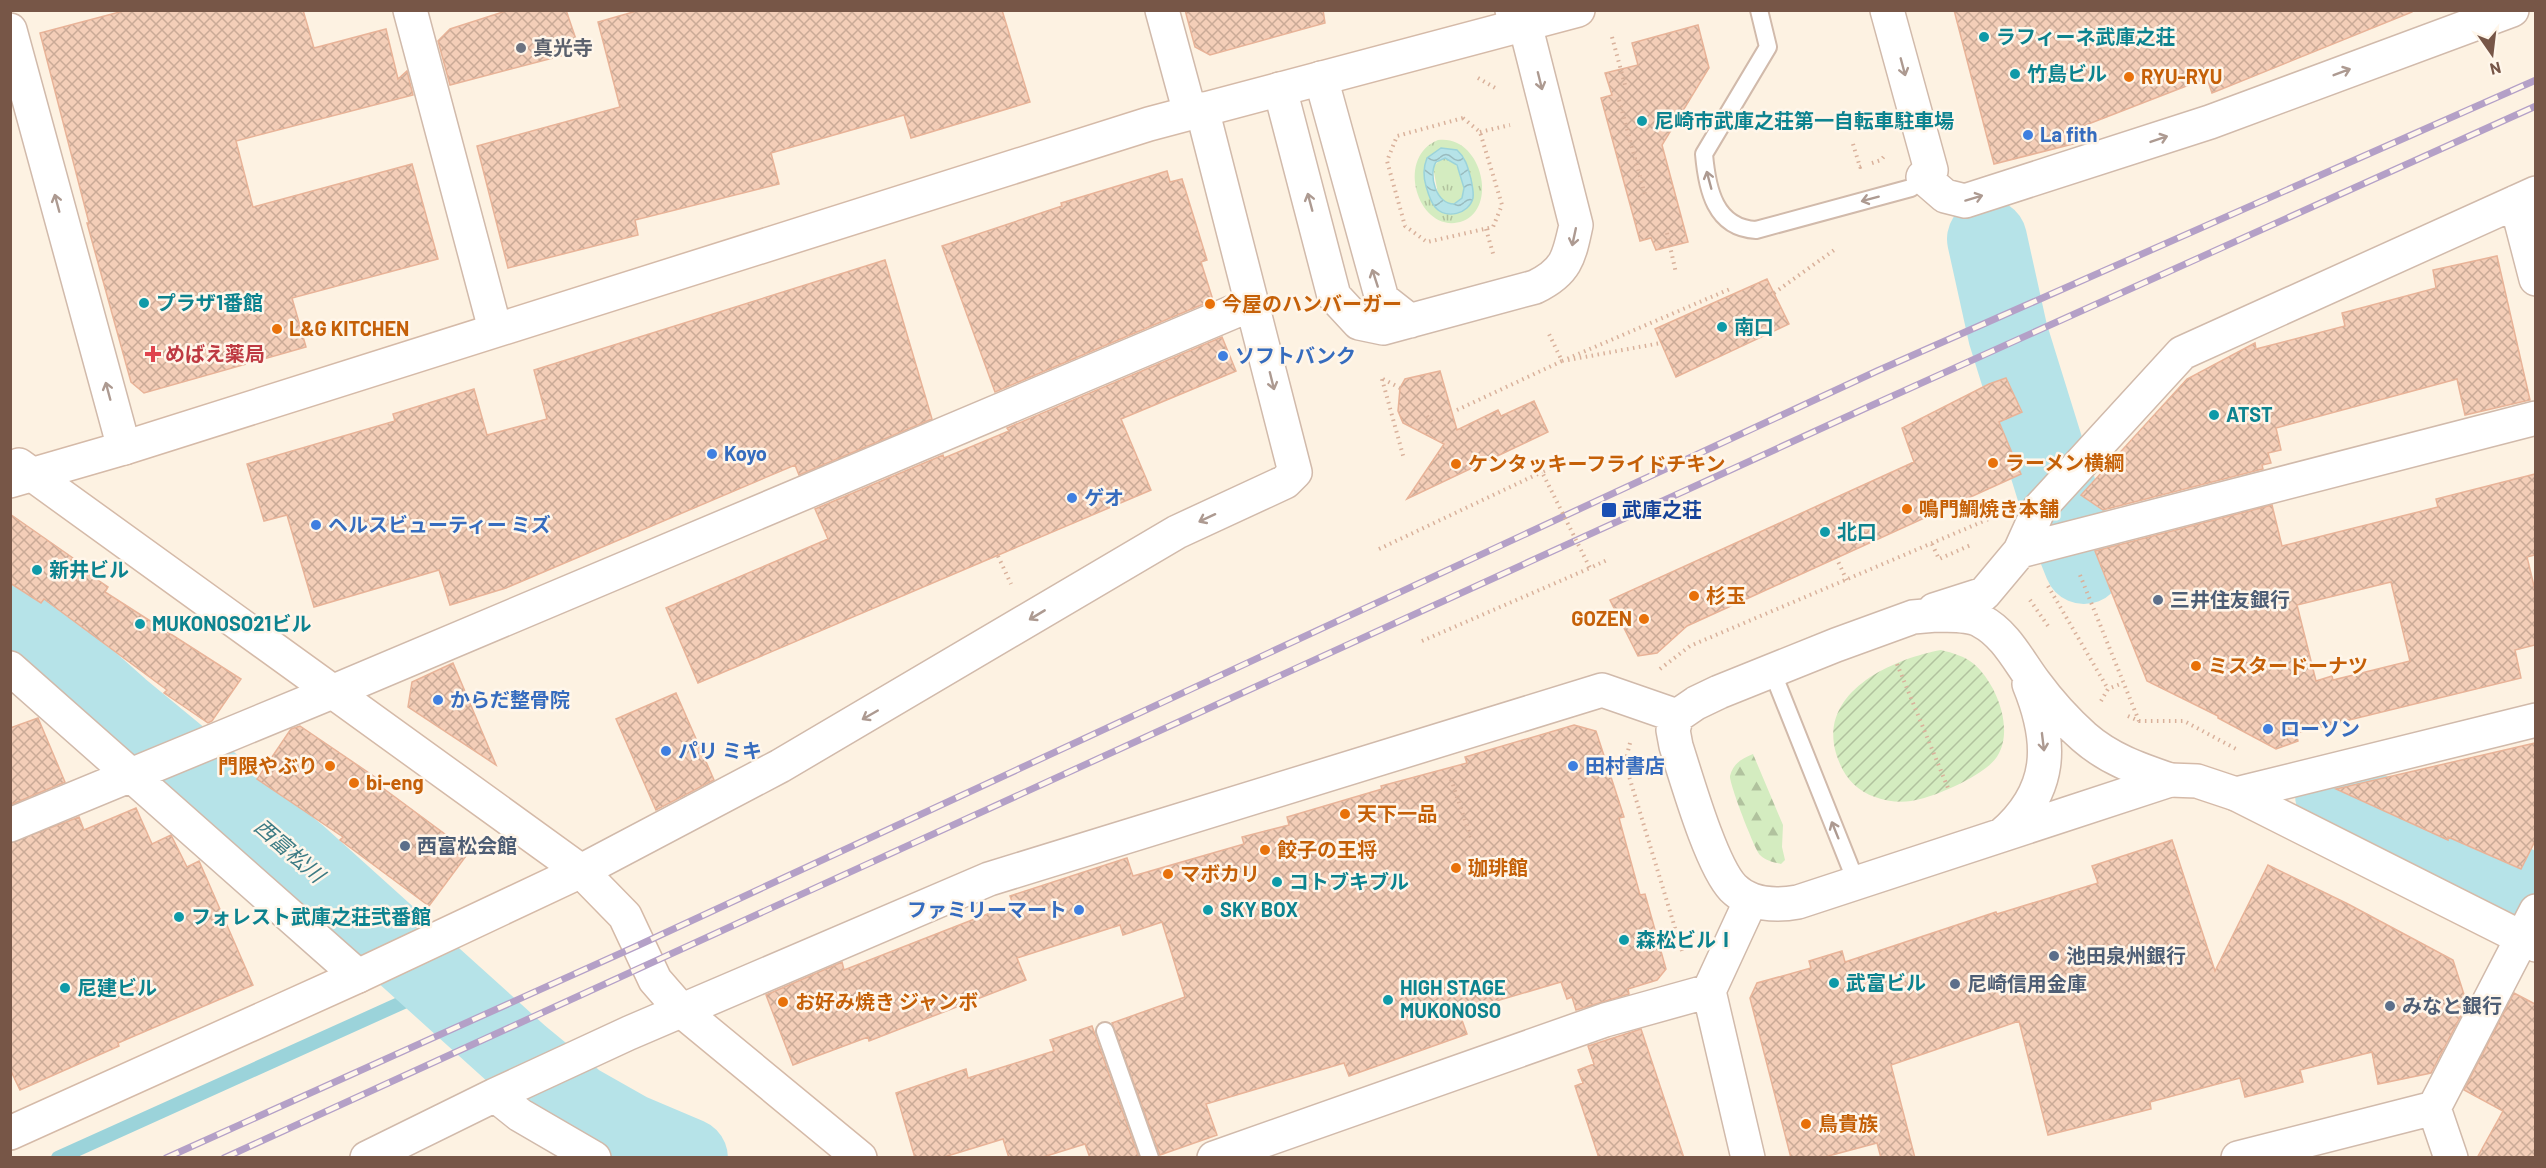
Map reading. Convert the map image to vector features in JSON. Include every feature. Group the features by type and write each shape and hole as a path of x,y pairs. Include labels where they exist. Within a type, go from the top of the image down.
{"street":[{"path":"12,1128 371,970 581,872 780,766 1177,532 1285,482 1295,472 1252,304 1196,111 1162,10"},
{"path":"18,471 124,448 1137,128 1321,78 1523,15 1578,10"},
{"path":"1887,10 1931,170 1923,177 1945,196 1965,201 2210,122 2512,10"},
{"path":"411,11 495,329"},
{"path":"1280,89 1334,296 1359,323 1383,328 1535,287 1554,278 1570,252 1576,225 1523,15"},
{"path":"10,30 124,448"},
{"path":"1321,78 1382,299 1410,321"},
{"path":"2030,548 2039,509 2182,353 2526,197 2535,279"},
{"path":"10,825 332,692 1252,304"},
{"path":"2170,780 1857,884 1781,905 1751,900 1734,890 1724,876 1676,747 1673,730 1677,716 1696,703 1913,617 1984,594 2030,548 2535,418"},
{"path":"18,471 332,692 581,872 625,916 655,980 682,1011 860,1158"},
{"path":"1913,617 1936,615 1981,620 2010,646 2022,666 2065,718 2105,754 2134,768 2170,780 2198,781 2236,794 2531,931 2434,1108 2238,1158"},
{"path":"2000,836 2030,804 2043,776 2045,761 2035,699 2022,666"},
{"path":"10,668 145,768 371,970"},
{"path":"367,1158 505,1090 604,1045 989,879 1602,690 1677,716"},
{"path":"2236,794 2535,720"},
{"path":"1749,1158 1702,993 1751,900"},
{"path":"1214,1158 1605,1020 1702,993"},
{"path":"505,1090 520,1115 594,1158"},
{"path":"2434,1108 2451,1158"}],"lane":[{"path":"1759,10 1768,47 1704,154 1715,205 1726,220 1740,229 1756,230 1911,188 1923,177"},
{"path":"1772,671 1857,884"},
{"path":"1105,1031 1150,1158"}],"path":[{"path":"1612,37 1625,85"},
{"path":"1620,100 1644,195"},
{"path":"1463,118 1480,132 1502,205 1493,227 1427,242 1405,226 1387,161 1397,136 1463,118"},
{"path":"1853,144 1860,167"},
{"path":"1667,233 1676,273"},
{"path":"1774,293 1837,248"},
{"path":"1457,410 1562,361 1730,289"},
{"path":"1549,333 1562,361"},
{"path":"1562,361 1661,343"},
{"path":"1400,388 1382,379 1404,459"},
{"path":"1426,416 1432,422"},
{"path":"1379,549 1560,464"},
{"path":"1542,472 1590,568"},
{"path":"1658,670 1690,646 1989,519"},
{"path":"1932,544 1939,559 1980,541"},
{"path":"998,556 1012,586"},
{"path":"1836,557 1847,581"},
{"path":"1422,641 1607,560"},
{"path":"2079,573 2139,721"},
{"path":"2047,583 2108,689 2123,683"},
{"path":"2029,597 2054,636"},
{"path":"1897,663 1948,788"},
{"path":"2092,694 2099,704 2109,708"},
{"path":"2119,712 2139,721 2184,721 2240,751"},
{"path":"1438,741 1472,841"},
{"path":"1630,741 1625,763 1702,993"}],"green space":[{"path":"1438,140 1453,141 1465,148 1474,159 1480,173 1482,188 1480,202 1474,213 1463,221 1448,223 1435,218 1424,207 1415,178 1417,162 1424,149","holes":["1457,150 1467,208 1437,210 1431,201 1425,163"]},
{"path":"1442,158 1448,159 1457,167 1462,179 1462,198 1454,204 1444,203 1438,194 1433,167"},
{"path":"1941,650 1970,661 1989,682 2003,719 2004,732 1998,755 1992,763 1971,778 1921,799 1897,802 1869,795 1854,784 1840,764 1834,740 1836,719 1845,701 1859,686 1877,673 1920,655"},
{"path":"1753,754 1783,825 1782,847 1785,860 1781,864 1767,860 1760,855 1737,802 1731,781 1731,771 1736,764"}],"water":[{"path":"1441,148 1457,150 1460,153 1468,167 1473,191 1471,204 1467,208 1451,214 1435,207 1429,197 1424,179 1427,158","holes":["1445,158 1457,165 1464,188 1462,198 1454,204 1448,203 1438,194 1433,174 1436,162"]}],"building":[{"path":"127,10 303,10 314,48 386,29 398,79 407,71 413,95 236,141 253,207 412,164 438,259 292,298 306,347 144,393 131,382 87,223 89,223 40,33"},
{"path":"509,10 566,10 580,51 450,85 438,41 450,29"},
{"path":"640,10 1002,10 1030,102 911,138 904,115 771,153 779,184 635,220 638,235 508,268 477,146 620,107 598,22"},
{"path":"1185,10 1323,10 1325,23 1210,55 1195,47"},
{"path":"1954,10 2412,10 2412,12 2212,93 2207,78 2078,128 2081,142 1994,164"},
{"name":"尼崎市武庫之荘第一自転車駐車場","path":"1698,25 1709,68 1662,145 1688,242 1656,250 1651,238 1640,241 1601,98 1612,95 1605,73 1638,65 1632,43"},
{"path":"1167,171 1170,182 1182,179 1207,260 1201,262 1213,300 995,392 942,246 1062,206 1061,203"},
{"path":"2497,256 2530,400 2465,415 2457,379 2276,428 2281,450 2268,453 2271,463 2262,465 2263,469 2103,510 2081,495 2187,379 2255,343 2256,349 2345,326 2342,313 2436,288 2433,270"},
{"path":"885,260 932,419 799,475 795,465 506,588 450,605 439,570 314,607 287,515 264,521 247,464 395,421 393,414 474,389 487,435 547,419 534,370"},
{"name":"南口","path":"1767,279 1789,324 1676,377 1655,329"},
{"path":"1222,337 1236,371 1121,419 1151,490 698,683 666,608 828,539 815,509 943,455 944,458 1009,431 1007,428"},
{"path":"1440,371 1457,430 1498,410 1501,416 1534,401 1548,432 1407,499 1444,444 1403,423 1398,411 1400,388 1405,379"},
{"name":"北口","path":"2006,378 2022,412 1999,422 2021,474 1687,626 1657,653 1638,656 1610,600 1914,462 1902,428 1989,384"},
{"path":"2535,474 2535,555 2527,557 2535,590 2535,645 2515,650 2521,678 2296,733 2298,741 2276,749 2218,716 2147,681 2095,551 2272,505 2282,546 2438,507 2436,499","holes":["2391,582 2410,661 2333,680 2332,676 2316,681 2297,605"]},
{"path":"10,514 73,558 70,561 108,587 105,592 241,679 212,721 208,723 164,693 167,690 44,599 41,603 10,583"},
{"path":"453,663 496,765 408,707 412,682"},
{"name":"パリ ミキ","path":"676,693 714,780 656,810 616,719"},
{"path":"38,718 65,782 10,805 10,728"},
{"path":"1574,725 1596,731 1624,817 1619,818 1640,895 1645,894 1666,969 1657,980 1628,989 1629,994 1576,1010 1572,997 1567,999 1561,982 1459,1012 1467,1034 1349,1076 1344,1063 1206,1104 1217,1135 1160,1155 1112,1023 1185,997 1162,922 1123,935 1120,925 1017,958 1026,980 869,1041 868,1037 793,1065 766,995 842,962 844,970 1013,904 1010,896 1127,858 1133,876 1244,844 1242,837 1289,825 1287,817 1382,789 1381,786 1467,763 1465,757"},
{"path":"300,726 375,777 372,780 469,852 429,906 340,840 343,837 257,779 291,729"},
{"path":"2535,743 2535,841 2521,869 2448,837 2448,840 2336,789"},
{"path":"136,808 152,844 171,835 187,867 199,861 253,985 118,1043 119,1046 20,1090 10,1069 10,843 79,817 84,830"},
{"path":"2172,840 2215,971 2268,865 2348,904 2453,960 2467,1004 2431,1073 2378,1084 2372,1052 2300,1070 2303,1082 2245,1097 2240,1078 2150,1102 2151,1109 2048,1135 2019,1021 1891,1065 1915,1158 1881,1158 1877,1143 1821,1158 1791,1158 1750,998 1757,983 1811,968 1809,961 1842,951 1845,962 1996,912 1997,914 2098,883 2092,866"},
{"path":"2514,993 2535,1004 2535,1158 2477,1158 2503,1111 2464,1090"},
{"path":"1092,1026 1139,1158 1090,1158 1085,1144 1040,1158 1009,1158 1003,1139 941,1158 915,1158 896,1093 966,1069 968,1078 1054,1051 1050,1040"},
{"path":"1641,1029 1684,1158 1599,1158 1575,1086 1583,1083 1578,1070 1594,1064 1588,1046"}],"waterway":[{"path":"1987,239 2008,334 2064,514 2084,564"},
{"name":"西富松川","path":"10,617 22,623 119,709 296,855 520,1057 576,1103 629,1133 688,1158"},
{"path":"2335,795 2536,896"},
{"path":"58,1158 439,986"}],"railway":[{"path":"166,1158 639,945 1877,371 2536,80"},
{"path":"224,1158 1866,408 2536,106"}],"place":[{"name":"ラフィーネ武庫之荘","path":"1984,37"},
{"name":"真光寺","path":"521,48"},
{"name":"竹島ビル","path":"2015,74"},
{"name":"RYU-RYU","path":"2129,77"},
{"name":"尼崎市武庫之荘第一自転車駐車場","path":"1642,121"},
{"name":"La fith","path":"2028,135"},
{"name":"プラザ1番館","path":"144,303"},
{"name":"今屋のハンバーガー","path":"1210,304"},
{"name":"南口","path":"1722,327"},
{"name":"L&G KITCHEN","path":"277,329"},
{"name":"めばえ薬局","path":"153,354"},
{"name":"ソフトバンク","path":"1223,356"},
{"name":"ATST","path":"2214,415"},
{"name":"Koyo","path":"712,454"},
{"name":"ラーメン横綱","path":"1993,463"},
{"name":"ケンタッキーフライドチキン","path":"1456,464"},
{"name":"ゲオ","path":"1072,498"},
{"name":"鳴門鯛焼き本舗","path":"1907,509"},
{"name":"武庫之荘","path":"1609,510"},
{"name":"ヘルスビューティー ミズ","path":"316,525"},
{"name":"北口","path":"1825,532"},
{"name":"新井ビル","path":"37,570"},
{"name":"杉玉","path":"1694,596"},
{"name":"三井住友銀行","path":"2158,600"},
{"name":"GOZEN","path":"1644,619"},
{"name":"MUKONOSO21ビル","path":"140,624"},
{"name":"ミスタードーナツ","path":"2196,666"},
{"name":"からだ整骨院","path":"438,700"},
{"name":"ローソン","path":"2268,729"},
{"name":"パリ ミキ","path":"666,751"},
{"name":"門限やぶり","path":"330,766"},
{"name":"田村書店","path":"1573,766"},
{"name":"bi-eng","path":"354,783"},
{"name":"天下一品","path":"1345,814"},
{"name":"西富松会館","path":"405,846"},
{"name":"餃子の王将","path":"1265,850"},
{"name":"珈琲館","path":"1456,868"},
{"name":"マボカリ","path":"1168,874"},
{"name":"コトブキブル","path":"1277,882"},
{"name":"ファミリーマート","path":"1079,910"},
{"name":"SKY BOX","path":"1208,910"},
{"name":"フォレスト武庫之荘弐番館","path":"179,917"},
{"name":"森松ビルⅠ","path":"1624,940"},
{"name":"池田泉州銀行","path":"2054,956"},
{"name":"武富ビル","path":"1834,983"},
{"name":"尼崎信用金庫","path":"1955,984"},
{"name":"尼建ビル","path":"65,988"},
{"name":"HIGH STAGE MUKONOSO","path":"1388,1000"},
{"name":"お好み焼き ジャンボ","path":"783,1002"},
{"name":"みなと銀行","path":"2390,1006"},
{"name":"鳥貴族","path":"1806,1124"}]}
